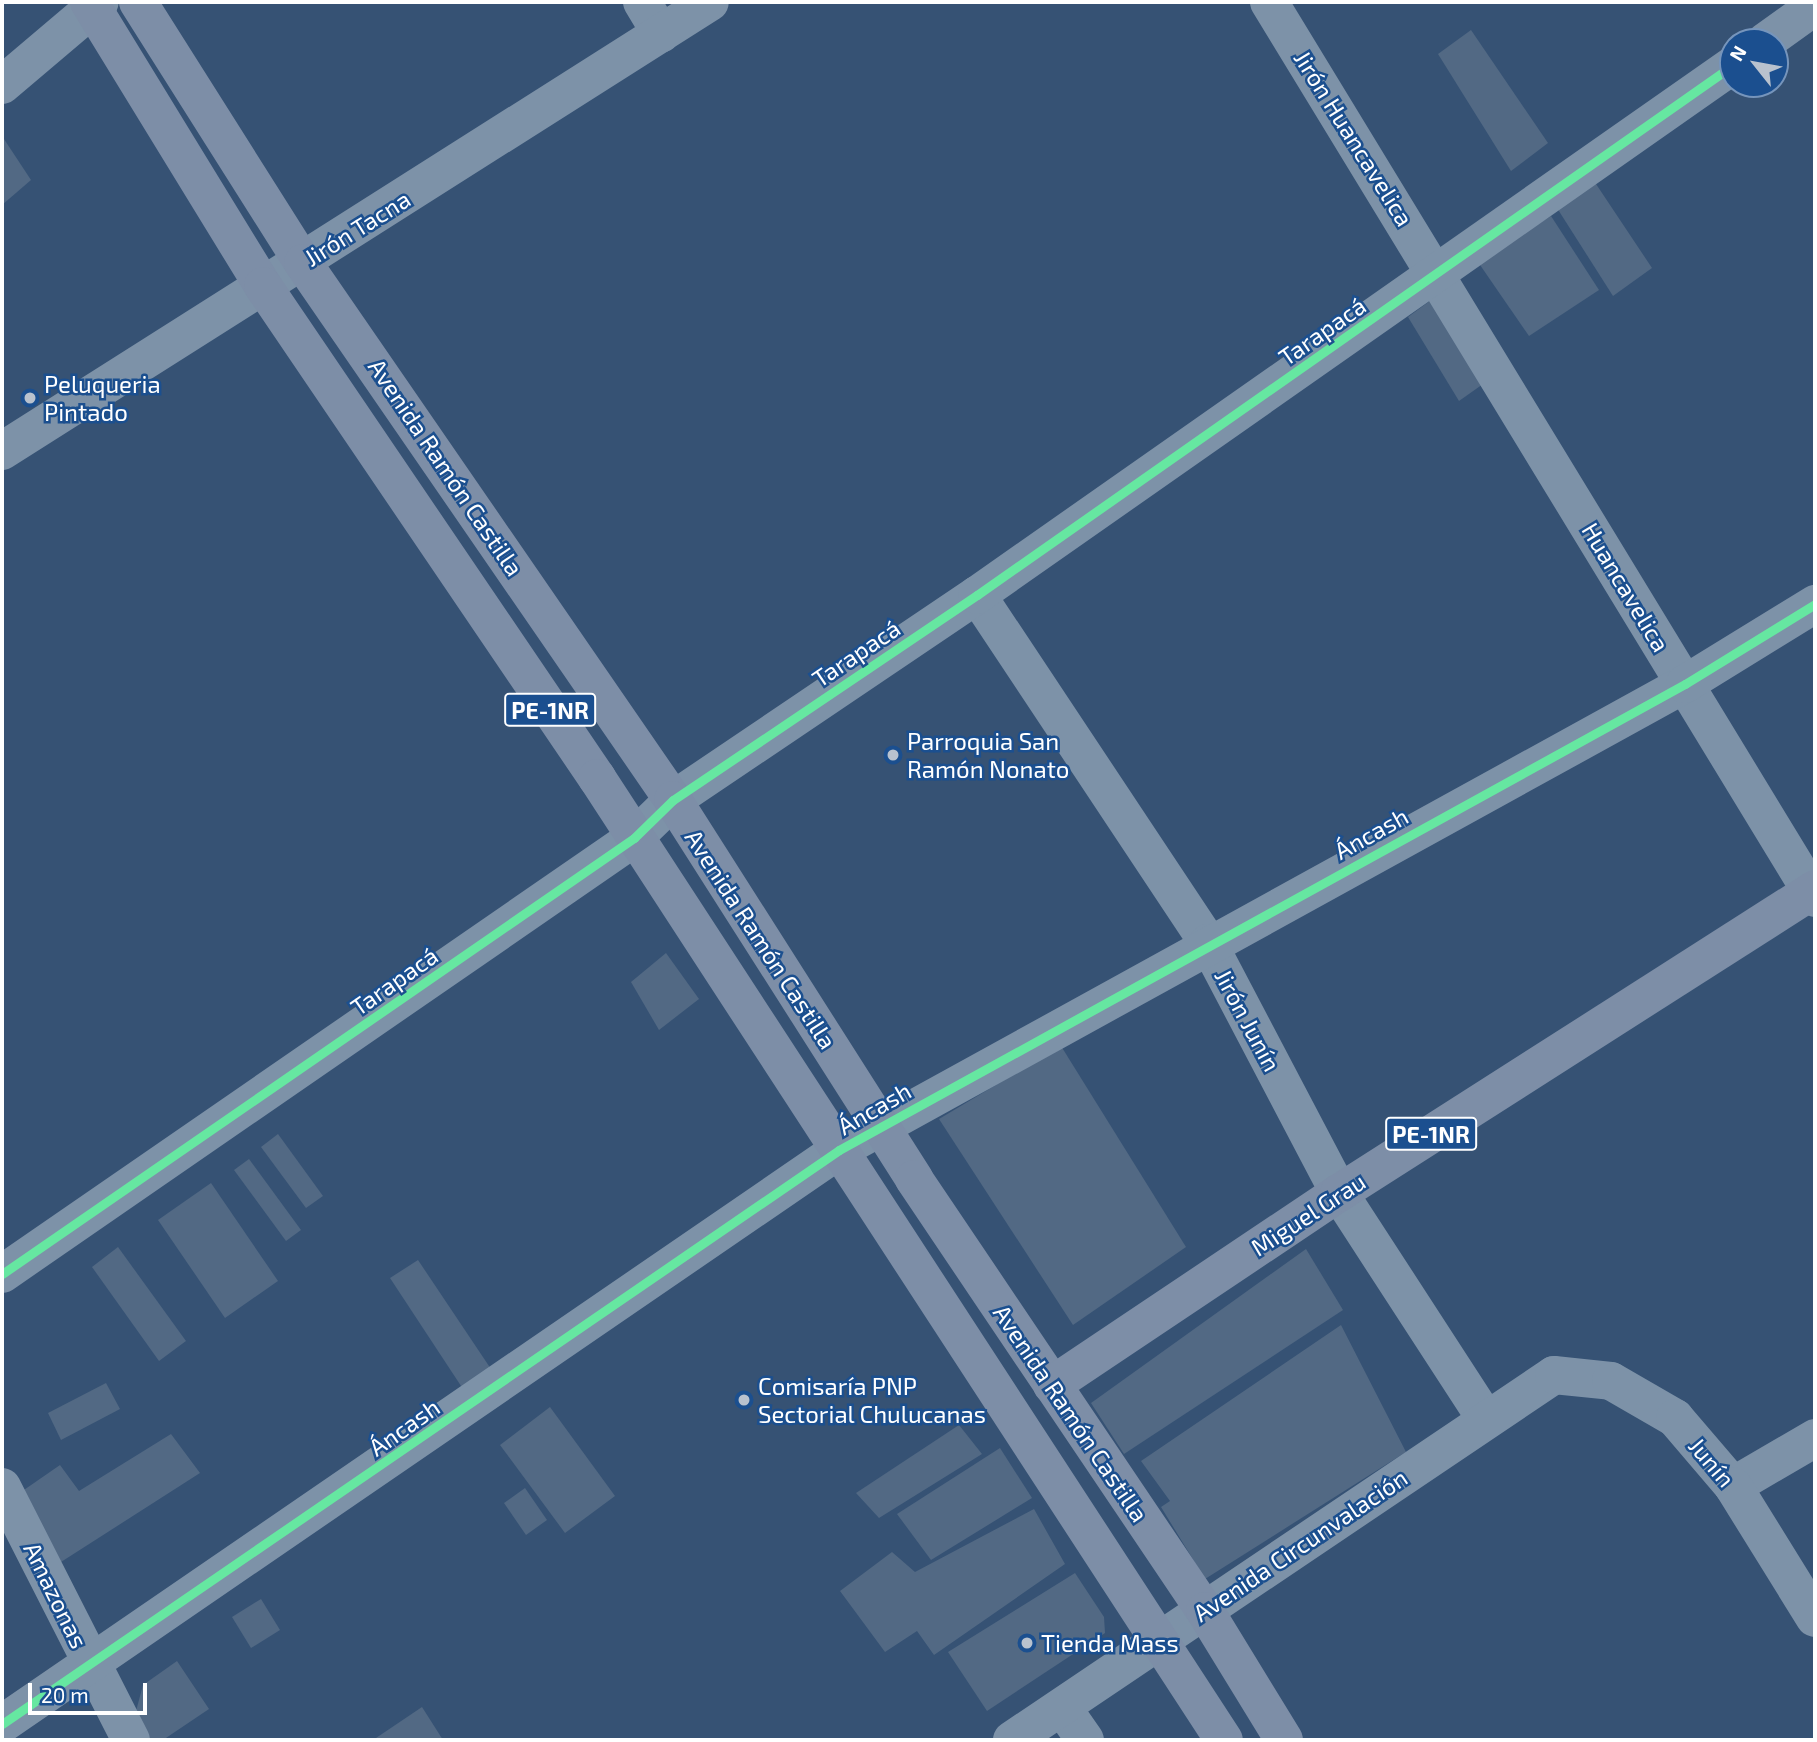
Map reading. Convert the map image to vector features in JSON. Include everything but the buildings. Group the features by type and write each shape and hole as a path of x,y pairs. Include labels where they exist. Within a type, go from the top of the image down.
{"main road":[{"name":"Avenida Ramón Castilla","path":"138,2 303,263 673,800 881,1125 1205,1611 1284,1740"},
{"name":"Avenida Ramón Castilla","path":"94,4 263,286 634,838 839,1150 1010,1419 1224,1740"},
{"name":"Miguel Grau","path":"1052,1385 1339,1193 1814,893"}],"street":[{"path":"642,2 661,34"},
{"name":"Jirón Tacna","path":"2,451 303,263 710,2"},
{"name":"Jirón Huancavelica","path":"1269,2 1439,274"},
{"path":"2,85 94,4"},
{"path":"1784,28 1815,6"},
{"name":"Tarapacá","path":"2,1274 634,838 673,800 976,595 1439,274 1719,75"},
{"name":"Huancavelica","path":"1439,274 1814,893"},
{"name":"Jirón Junín","path":"976,595 1208,943 1339,1193 1485,1418"},
{"name":"Áncash","path":"2,1724 91,1666 839,1150 1208,943 1685,684 1815,604"},
{"name":"Avenida Circunvalación","path":"1012,1740 1485,1418 1554,1375"},
{"name":"Junín","path":"1554,1375 1611,1381 1675,1418 1733,1486 1815,1618"},
{"path":"1733,1486 1815,1438"},
{"name":"Amazonas","path":"2,1487 131,1740"},
{"path":"1062,1707 1085,1740"}],"cycle path":[{"path":"2,1274 634,838 673,800 977,595 1719,75"},
{"path":"2,1724 839,1150 1685,684 1815,604"}],"place":[{"name":"Peluqueria Pintado","path":"30,398"},
{"name":"Parroquia San Ramón Nonato","path":"893,755"},
{"name":"Comisaría PNP Sectorial Chulucanas","path":"744,1400"},
{"name":"Tienda Mass","path":"1027,1643"}]}
